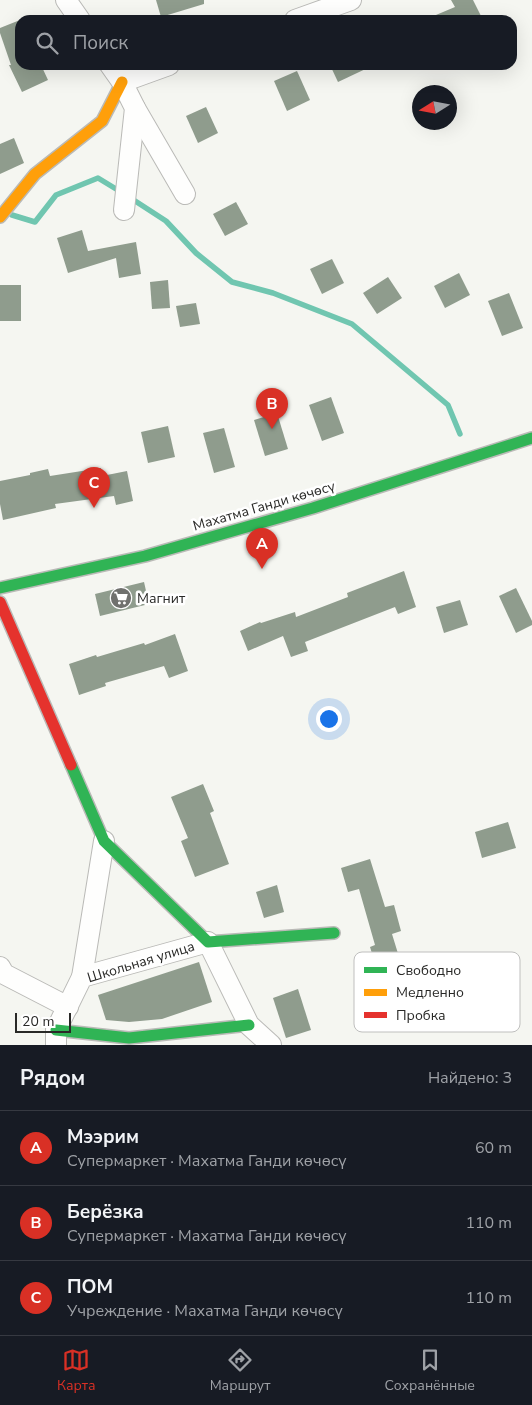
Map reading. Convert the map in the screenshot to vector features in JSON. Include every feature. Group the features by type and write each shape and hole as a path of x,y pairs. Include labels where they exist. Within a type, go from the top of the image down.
{"street":[{"path":"66,0 76,15"},
{"path":"309,15 351,0"},
{"path":"114,70 185,194"},
{"path":"0,217 35,174 102,121 122,82 155,70"},
{"path":"124,210 135,108"},
{"name":"Махатма Ганди көчөсү","path":"0,588 145,556 313,508 532,438"},
{"path":"0,602 104,841 208,942 334,933"},
{"path":"82,978 104,841"},
{"name":"Школьная улица","path":"56,1037 82,978 208,942 248,1025 272,1045"},
{"path":"0,966 4,974 68,1007"},
{"path":"56,1037 129,1038 248,1025"}],"building":[{"path":"156,0 204,0 204,4 168,15 160,15"},
{"path":"451,0 473,0 480,15 436,15 455,7"},
{"path":"15,22 15,70 43,70 48,80 22,92 9,65 11,65 0,28"},
{"path":"332,70 363,70 338,82"},
{"path":"297,71 310,100 287,111 274,81"},
{"path":"206,107 218,133 198,143 186,116"},
{"path":"14,138 24,163 0,174 0,144"},
{"path":"236,202 248,224 225,236 213,214"},
{"path":"82,230 88,251 136,242 141,274 119,278 116,258 68,273 57,238"},
{"path":"332,259 344,283 322,294 310,269"},
{"path":"459,273 470,295 445,308 434,286"},
{"path":"388,277 402,298 377,314 363,293"},
{"path":"168,280 170,308 152,309 150,282"},
{"path":"0,285 21,285 21,321 0,321"},
{"path":"509,293 523,328 502,336 488,301"},
{"path":"196,303 200,324 180,327 176,306"},
{"path":"331,397 344,433 322,441 309,405"},
{"path":"277,413 288,449 265,456 254,420"},
{"path":"168,426 175,457 148,463 141,432"},
{"path":"224,428 235,467 214,473 203,433"},
{"path":"101,468 102,476 127,471 133,501 116,505 114,496 55,504 56,508 3,520 0,504 0,481 48,469 50,476"},
{"path":"404,571 416,607 398,614 395,607 305,642 308,651 291,657 283,636 248,651 240,631 260,622 295,612 296,617 348,597 347,593"},
{"path":"144,582 149,604 100,616 95,594"},
{"path":"516,588 532,621 532,625 516,633 499,596"},
{"path":"460,600 468,625 444,633 436,607"},
{"path":"175,634 188,671 169,678 164,666 105,683 106,686 79,695 69,664 144,643 145,645"},
{"path":"203,784 214,811 210,813 229,864 195,877 181,841 188,838 171,797"},
{"path":"508,822 516,848 482,858 475,832"},
{"path":"370,859 385,907 394,905 401,931 392,934 398,952 372,952 370,947 375,945 359,889 348,892 341,868"},
{"path":"277,885 284,912 264,918 256,892"},
{"path":"199,962 212,1002 162,1019 129,1022 106,1020 98,995"},
{"path":"298,989 311,1030 286,1038 273,998"}],"waterway":[{"path":"12,215 35,222 56,195 98,178 121,192"},
{"path":"129,197 166,221 196,253 232,282 273,293 352,324 448,405 460,434"}],"traffic: fast":[{"path":"0,588 145,556 313,508 532,438"},
{"path":"71,765 104,841 208,942 334,933"},
{"path":"56,1030 129,1038 249,1025"}],"traffic: slow":[{"path":"0,217 35,174 102,121 122,82"}],"traffic: jam":[{"path":"0,602 71,765"}],"place":[{"name":"Берёзка","path":"272,429"},
{"name":"ПОМ","path":"94,508"},
{"name":"Мээрим","path":"262,569"},
{"name":"Магнит","path":"121,598"}]}
